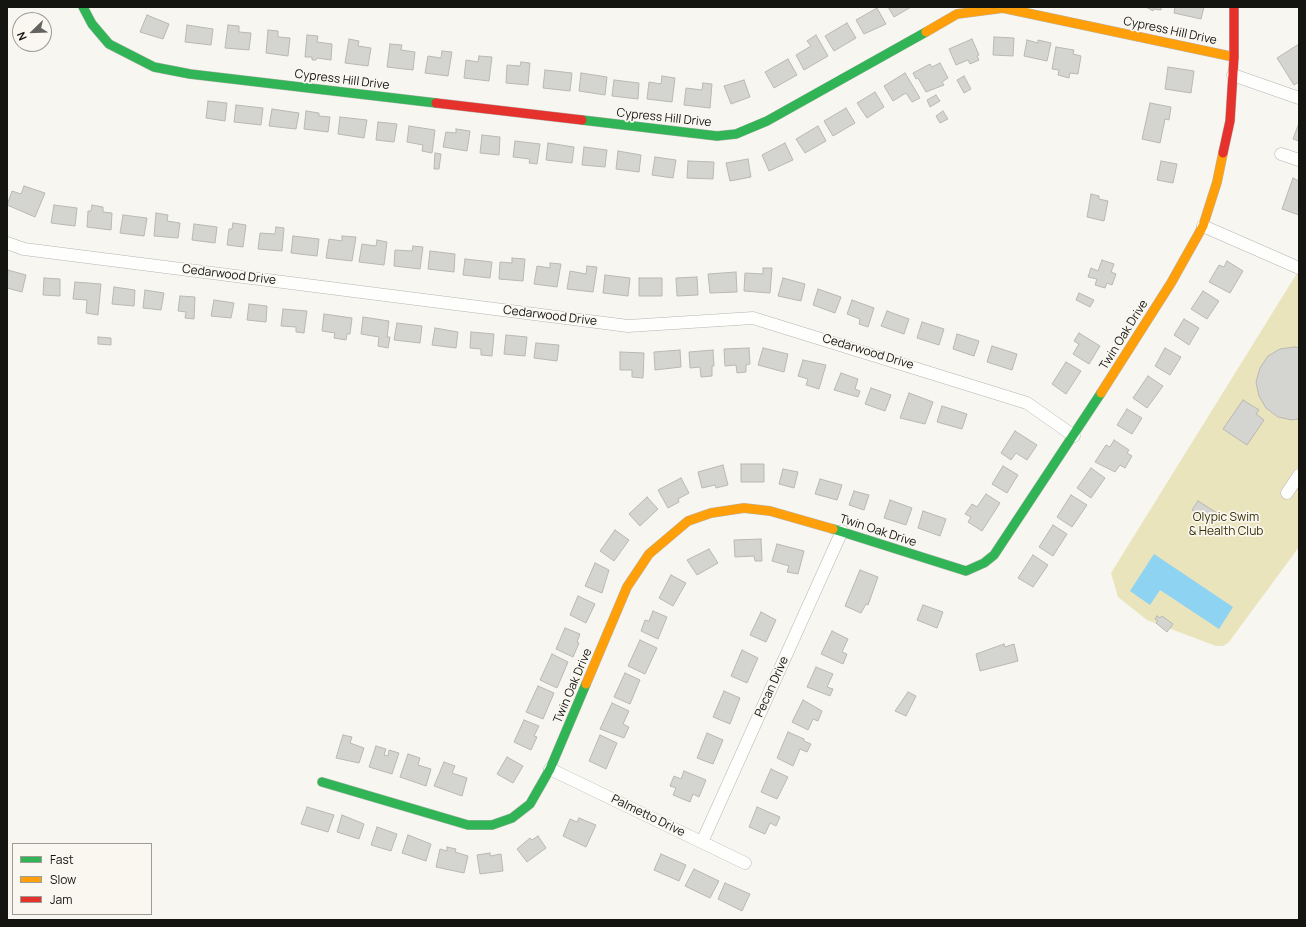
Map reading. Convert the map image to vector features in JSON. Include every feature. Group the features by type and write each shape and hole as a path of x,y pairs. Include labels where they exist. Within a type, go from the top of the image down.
{"street":[{"name":"Cypress Hill Drive","path":"83,7 92,24 109,44 154,68 190,74 717,136 736,134 767,121 957,14 1003,8 1234,57"},
{"name":"Twin Oak Drive","path":"322,782 461,823 492,825 512,818 530,804 550,769 628,587 649,554 666,538 688,521 711,512 744,508 770,511 842,531 966,571 975,568 994,555 1074,436 1172,283 1203,226 1216,182 1230,122 1234,57 1234,7"},
{"path":"1232,75 1299,98"},
{"path":"1281,154 1299,160"},
{"path":"1203,226 1299,268"},
{"name":"Cedarwood Drive","path":"7,243 24,249 628,326 753,318 1027,403 1074,436"},
{"path":"1287,493 1299,475"},
{"name":"Pecan Drive","path":"702,842 842,531"},
{"name":"Palmetto Drive","path":"550,769 745,863"}],"green space":[{"name":"Olypic Swim & Health Club","path":"1299,270 1299,547 1229,642 1223,646 1216,646 1147,620 1118,597 1111,573"}],"water":[{"path":"1154,554 1233,607 1219,629 1160,590 1150,605 1130,591"}],"building":[{"path":"888,7 911,7 894,17"},
{"path":"1146,7 1161,7 1161,10 1153,9 1153,11"},
{"path":"1175,7 1204,7 1201,19 1174,13"},
{"path":"877,8 886,24 864,34 856,20"},
{"path":"147,15 169,24 163,39 140,32"},
{"path":"847,23 856,38 834,51 825,36"},
{"path":"187,25 213,29 211,45 185,42"},
{"path":"228,25 239,26 239,32 251,33 249,50 225,48"},
{"path":"268,30 278,31 278,37 290,38 288,56 266,53"},
{"path":"307,35 318,36 317,42 332,44 331,60 317,58 316,60 312,60 312,57 305,57"},
{"path":"816,35 828,56 804,70 796,55 811,46 807,41"},
{"path":"994,37 1014,38 1013,56 993,55"},
{"path":"349,39 359,41 358,46 371,48 368,66 345,63"},
{"path":"972,39 979,55 977,56 979,60 970,64 968,60 956,65 949,49"},
{"path":"1027,40 1038,43 1038,40 1051,43 1047,61 1024,56"},
{"path":"390,44 402,45 401,50 415,52 413,70 387,67"},
{"path":"1299,44 1299,82 1294,85 1277,58"},
{"path":"1056,47 1074,50 1073,54 1081,56 1078,74 1070,73 1069,78 1058,75 1059,70 1052,69"},
{"path":"442,51 452,52 448,76 425,73 428,56 441,58"},
{"path":"479,56 492,57 489,81 464,78 466,60 478,62"},
{"path":"788,59 797,75 774,88 765,72"},
{"path":"521,62 530,63 528,85 506,83 507,65 520,66"},
{"path":"940,63 948,78 942,82 944,85 926,92 918,78 916,79 913,73 930,64 932,67"},
{"path":"1168,67 1194,71 1191,93 1165,89"},
{"path":"545,70 572,73 570,91 543,88"},
{"path":"581,73 607,77 605,95 579,91"},
{"path":"905,73 920,98 912,102 906,93 893,101 884,86"},
{"path":"662,76 675,78 672,102 647,99 649,82 661,84"},
{"path":"964,76 971,89 964,93 957,80"},
{"path":"614,80 639,83 638,99 612,96"},
{"path":"744,80 750,97 731,104 724,86"},
{"path":"703,83 712,84 710,108 684,105 686,88 702,90"},
{"path":"875,92 884,107 867,118 857,103"},
{"path":"936,95 940,101 930,107 927,100"},
{"path":"208,101 227,103 225,121 206,118"},
{"path":"1150,103 1171,107 1169,120 1165,119 1160,143 1142,139"},
{"path":"236,105 263,108 261,125 234,122"},
{"path":"846,108 855,123 833,136 824,121"},
{"path":"272,109 299,113 296,129 269,126"},
{"path":"306,111 319,113 319,116 330,117 328,132 304,129"},
{"path":"943,111 948,119 940,123 936,116"},
{"path":"340,117 367,120 364,138 338,134"},
{"path":"378,122 397,124 394,142 376,140"},
{"path":"1299,123 1299,141 1293,139"},
{"path":"409,126 435,130 432,153 422,151 423,145 407,142"},
{"path":"818,126 826,141 805,153 796,139"},
{"path":"456,129 470,131 467,151 443,147 446,132 456,133"},
{"path":"482,135 500,137 499,155 480,153"},
{"path":"515,141 540,144 537,164 529,163 530,159 513,157"},
{"path":"548,143 574,147 572,163 546,160"},
{"path":"785,143 793,160 769,171 762,155"},
{"path":"584,147 607,150 605,167 582,165"},
{"path":"618,151 641,155 639,172 616,169"},
{"path":"435,153 441,154 439,169 434,169"},
{"path":"655,157 676,160 673,178 652,175"},
{"path":"748,159 751,177 730,181 726,163"},
{"path":"688,161 714,162 713,179 687,178"},
{"path":"1161,161 1177,164 1173,183 1157,180"},
{"path":"1293,178 1299,181 1299,215 1282,209"},
{"path":"24,186 45,193 35,217 7,205 12,191 21,194"},
{"path":"1091,194 1099,196 1099,199 1108,201 1104,221 1087,217"},
{"path":"54,205 77,208 75,226 51,223"},
{"path":"92,205 103,207 103,212 112,213 111,230 87,227 88,211 91,211"},
{"path":"156,213 168,215 167,221 180,223 178,238 154,236"},
{"path":"123,215 147,218 144,236 120,233"},
{"path":"233,223 246,225 243,247 227,245 229,229 232,229"},
{"path":"194,224 217,227 215,243 192,240"},
{"path":"276,227 284,228 282,251 258,249 260,233 275,234"},
{"path":"293,236 319,239 317,256 291,253"},
{"path":"342,236 356,237 352,261 326,258 329,239 342,241"},
{"path":"377,240 387,242 384,265 359,262 362,244 376,246"},
{"path":"413,246 423,247 420,269 394,266 395,250 412,251"},
{"path":"430,251 455,254 454,272 428,269"},
{"path":"512,258 525,259 523,281 499,279 500,262 512,263"},
{"path":"465,259 492,262 490,278 463,275"},
{"path":"1102,260 1114,264 1111,272 1116,274 1112,285 1107,283 1105,288 1095,285 1097,279 1088,277 1091,268 1098,271"},
{"path":"1227,261 1243,271 1230,293 1209,282 1219,265 1224,267"},
{"path":"550,263 561,264 557,287 534,284 537,266 550,268"},
{"path":"587,266 597,267 593,292 567,289 570,271 586,274"},
{"path":"763,268 772,268 770,293 744,291 745,273 763,274"},
{"path":"8,270 26,275 22,292 7,288"},
{"path":"736,272 737,292 710,293 708,274"},
{"path":"605,275 630,278 628,296 603,293"},
{"path":"697,277 698,295 677,296 676,278"},
{"path":"44,278 60,279 60,296 43,295"},
{"path":"639,278 662,278 662,296 639,296"},
{"path":"783,278 805,284 801,301 778,296"},
{"path":"75,282 101,284 98,315 86,313 87,300 73,299"},
{"path":"114,287 135,290 134,306 112,304"},
{"path":"818,289 841,297 835,313 813,305"},
{"path":"145,290 164,293 161,310 143,308"},
{"path":"1203,291 1219,301 1207,319 1191,309"},
{"path":"1079,293 1094,300 1090,307 1076,300"},
{"path":"180,296 195,297 194,319 185,318 186,312 178,311"},
{"path":"214,300 234,303 231,318 211,316"},
{"path":"852,300 874,308 868,327 859,324 860,319 847,314"},
{"path":"249,304 267,306 266,322 247,320"},
{"path":"283,309 307,311 304,333 296,332 296,327 281,326"},
{"path":"887,311 909,319 904,334 881,326"},
{"path":"324,314 352,318 350,334 347,334 346,340 334,338 335,333 322,331"},
{"path":"363,317 389,321 387,337 390,337 388,348 378,346 379,337 361,334"},
{"path":"1184,319 1199,328 1189,345 1174,335"},
{"path":"922,322 944,329 939,345 917,338"},
{"path":"397,323 422,326 420,343 394,340"},
{"path":"435,328 458,332 456,348 432,345"},
{"path":"471,332 494,334 492,356 481,355 481,349 470,348"},
{"path":"1079,333 1100,346 1089,364 1073,354 1079,344 1074,341"},
{"path":"957,334 979,341 974,356 953,349"},
{"path":"506,335 527,337 525,356 504,354"},
{"path":"98,337 111,338 111,345 98,344"},
{"path":"536,343 559,345 557,361 534,358"},
{"path":"992,346 1017,354 1012,370 987,362"},
{"path":"1295,347 1299,348 1299,419 1292,420 1278,417 1266,408 1259,396 1256,382 1260,368 1268,356 1280,349"},
{"path":"749,348 750,364 746,365 746,372 737,373 736,365 725,366 724,349"},
{"path":"763,348 788,354 784,372 758,365"},
{"path":"1165,348 1181,357 1170,375 1155,366"},
{"path":"680,350 681,367 655,370 654,352"},
{"path":"713,350 714,366 712,366 712,376 701,377 700,367 690,368 689,352"},
{"path":"620,352 644,353 643,378 632,377 632,370 620,370"},
{"path":"803,360 826,365 819,389 806,385 808,379 798,376"},
{"path":"1066,362 1081,371 1066,394 1052,384"},
{"path":"841,373 858,379 855,389 860,391 858,397 834,390"},
{"path":"1148,376 1163,386 1147,408 1133,398"},
{"path":"871,388 891,395 885,411 865,404"},
{"path":"909,393 933,402 925,424 900,418"},
{"path":"1243,400 1259,410 1256,414 1264,420 1247,445 1223,429"},
{"path":"942,406 967,414 962,429 937,422"},
{"path":"1127,409 1142,418 1132,434 1117,425"},
{"path":"1015,431 1037,445 1027,460 1016,453 1011,460 1001,453"},
{"path":"1114,440 1129,450 1127,453 1132,456 1125,468 1120,465 1115,472 1095,462 1106,445 1110,447"},
{"path":"741,464 764,464 764,482 741,482"},
{"path":"723,465 728,485 716,488 715,485 702,488 698,472"},
{"path":"1003,466 1018,475 1007,493 992,484"},
{"path":"1091,468 1105,478 1091,498 1077,488"},
{"path":"783,469 798,472 794,488 779,484"},
{"path":"681,478 689,493 678,499 679,502 668,508 658,490"},
{"path":"820,479 842,485 837,500 815,494"},
{"path":"854,491 869,495 864,510 849,505"},
{"path":"986,494 1000,503 982,531 968,522 971,517 965,514 972,504 977,507"},
{"path":"1071,495 1087,505 1072,527 1057,517"},
{"path":"647,497 658,509 640,526 629,514"},
{"path":"890,500 912,508 906,525 884,518"},
{"path":"1198,501 1217,513 1210,523 1192,510"},
{"path":"923,511 946,519 940,536 918,528"},
{"path":"1053,525 1067,534 1053,556 1039,547"},
{"path":"615,530 629,540 614,561 600,551"},
{"path":"761,539 762,561 755,561 754,556 735,557 734,540"},
{"path":"777,544 804,551 798,574 787,572 789,566 772,561"},
{"path":"709,549 718,563 697,575 687,560"},
{"path":"1033,555 1048,565 1033,587 1018,578"},
{"path":"595,563 609,570 602,593 585,586"},
{"path":"860,570 878,577 868,605 866,604 861,613 845,606"},
{"path":"671,575 686,583 673,606 659,598"},
{"path":"578,596 595,604 586,623 570,615"},
{"path":"923,605 943,612 937,628 917,620"},
{"path":"653,611 667,617 658,639 641,631 645,620 649,621"},
{"path":"761,612 776,620 766,642 750,635"},
{"path":"1157,616 1160,618 1162,616 1173,624 1167,632 1156,623 1158,621 1155,619"},
{"path":"565,628 580,634 577,642 579,643 573,657 556,649"},
{"path":"832,631 848,639 842,652 847,654 843,664 821,654"},
{"path":"640,640 657,648 645,674 628,666"},
{"path":"1004,644 1005,647 1014,644 1018,661 980,671 976,654"},
{"path":"742,650 758,658 747,683 731,676"},
{"path":"552,654 568,662 557,688 540,680"},
{"path":"816,667 833,674 827,687 833,689 830,696 807,687"},
{"path":"625,673 640,680 630,704 614,697"},
{"path":"538,686 554,693 543,719 526,712"},
{"path":"724,691 740,698 730,724 713,717"},
{"path":"908,692 916,696 906,716 895,711"},
{"path":"803,700 822,711 818,721 813,719 808,730 792,722"},
{"path":"612,703 629,711 623,724 629,727 624,738 600,729"},
{"path":"524,720 539,726 534,736 537,737 531,750 514,742"},
{"path":"788,732 811,744 807,752 800,749 793,766 777,758"},
{"path":"707,733 723,740 713,764 697,758"},
{"path":"343,735 352,737 350,743 364,748 359,763 336,758"},
{"path":"600,735 617,743 606,769 589,761"},
{"path":"376,746 386,749 384,755 388,756 389,750 399,753 392,774 369,767"},
{"path":"408,754 420,758 418,765 431,769 426,786 400,777"},
{"path":"507,757 523,766 513,783 497,774"},
{"path":"444,762 455,766 452,773 467,778 462,796 434,786"},
{"path":"771,769 788,777 777,799 761,792"},
{"path":"684,771 706,780 699,797 693,794 690,802 673,795 676,788 670,786 674,776 681,779"},
{"path":"307,807 334,815 328,832 301,824"},
{"path":"757,807 780,817 776,826 770,823 765,834 749,827"},
{"path":"342,815 364,824 359,839 337,832"},
{"path":"579,818 596,825 586,847 563,836 570,819 577,822"},
{"path":"377,827 397,834 391,851 371,845"},
{"path":"408,835 431,844 426,861 402,853"},
{"path":"538,836 546,848 527,862 517,849 530,838 532,840"},
{"path":"447,847 456,849 455,852 468,856 464,873 436,867 440,849 447,851"},
{"path":"490,853 490,856 501,854 503,871 480,874 477,855"},
{"path":"661,854 686,865 679,881 654,870"},
{"path":"694,869 719,881 710,898 685,886"},
{"path":"725,883 750,894 742,911 718,899"}],"traffic: fast":[{"path":"83,7 92,24 109,44 154,67 190,74 436,103"},
{"path":"582,120 717,136 736,134 767,121 926,32"},
{"path":"833,529 966,571 984,563 994,555 1101,393"},
{"path":"322,782 468,825 492,825 512,818 530,804 550,769 586,684"}],"traffic: slow":[{"path":"926,32 957,14 1003,8 1234,57"},
{"path":"1101,393 1171,283 1203,226 1217,182 1223,153"},
{"path":"586,684 627,587 649,554 688,521 711,513 744,508 770,511 833,529"}],"traffic: jam":[{"path":"1223,153 1230,121 1234,57 1234,7"},
{"path":"436,103 582,120"}]}
